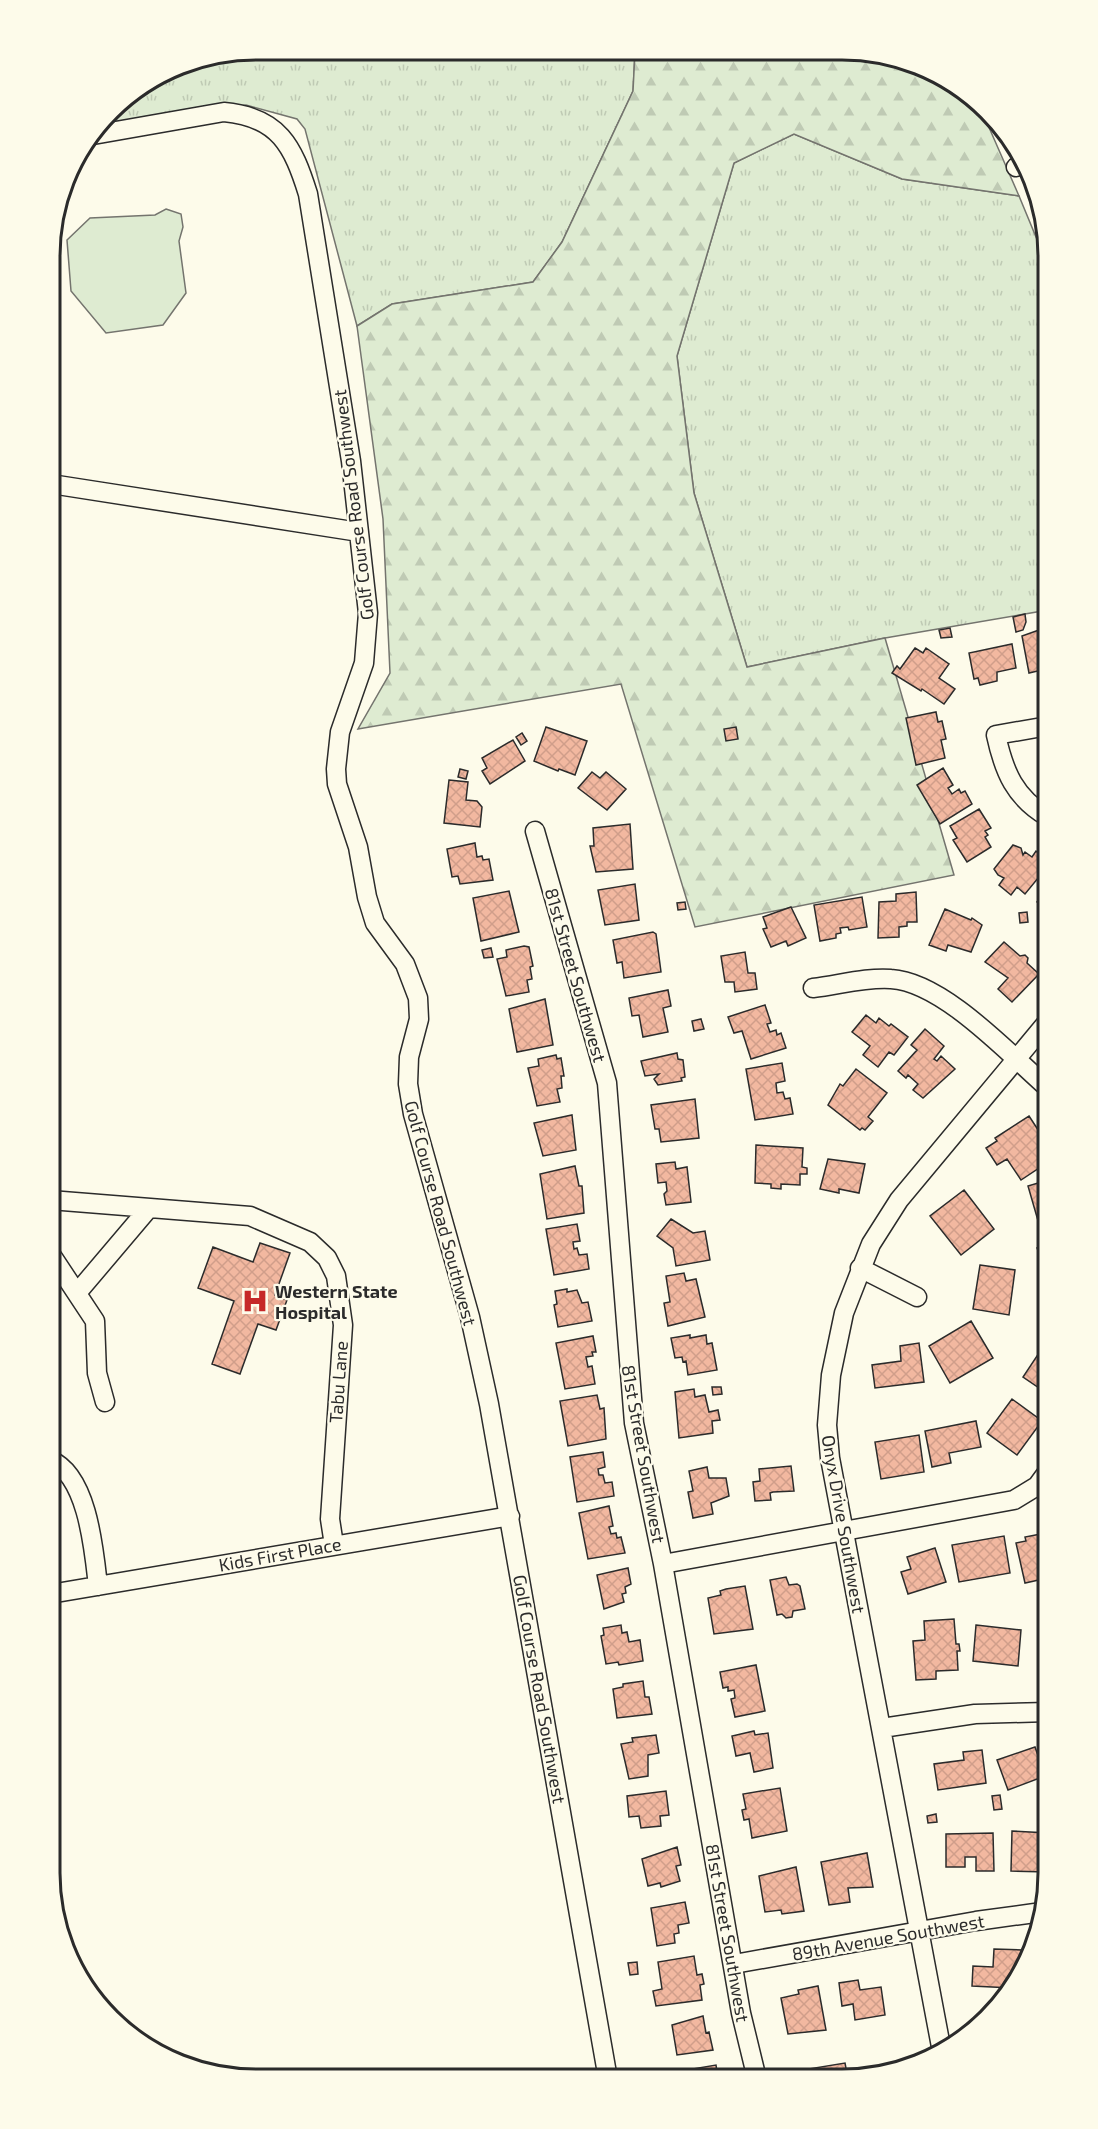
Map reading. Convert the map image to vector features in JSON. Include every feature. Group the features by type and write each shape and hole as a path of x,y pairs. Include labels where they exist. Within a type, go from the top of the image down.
{"street":[{"name":"Golf Course Road Southwest","path":"103,133 224,112 253,117 277,130 286,141 295,155 308,194 351,461 368,613 364,663 357,690 340,732 336,769 337,784 358,847 367,897 375,923 405,964 418,998 418,1019 409,1057 408,1084 413,1114 470,1317 510,1515 606,2069"},
{"path":"60,485 359,532"},
{"path":"1038,728 996,735 1006,774 1026,802 1038,811"},
{"name":"81st Street Southwest","path":"535,831 607,1083 628,1374 634,1423 663,1564 754,2069"},
{"path":"813,988 876,979 909,982 946,1000 1038,1079"},
{"name":"Onyx Drive Southwest","path":"940,2043 830,1458 827,1425 828,1392 844,1313 860,1268 899,1200 1038,1033"},
{"name":"Tabu Lane","path":"60,1201 250,1216 310,1242 327,1258 336,1276 343,1325 330,1519 334,1545"},
{"path":"77,1293 149,1208"},
{"path":"60,1268 95,1321 97,1373 105,1402"},
{"path":"860,1268 917,1297"},
{"path":"60,1468 66,1473 77,1491 89,1521 98,1586"},
{"path":"663,1564 1014,1500 1038,1485"},
{"name":"Kids First Place","path":"60,1592 510,1515"},
{"path":"882,1728 975,1714 1038,1712"},
{"name":"89th Avenue Southwest","path":"734,1964 976,1921 1034,1913"}],"green space":[{"path":"256,60 635,60 633,91 562,242 533,282 392,304 357,326 305,129 297,119 246,105 112,123 147,93 169,80 193,70 230,62"},
{"path":"635,60 842,60 881,64 905,70 951,93 989,127 1019,196 902,179 794,134 734,163 677,356 694,493 747,667 885,638 954,875 695,927 621,684 358,729 390,673 383,519 357,326 392,304 533,282 562,242 633,91"},
{"path":"794,134 902,179 1019,196 1038,243 1038,612 885,638 747,667 694,493 677,356 734,163"},
{"path":"166,209 181,214 183,227 179,241 186,293 163,325 106,333 71,291 67,240 90,218 155,215"}],"building":[{"path":"1025,614 1026,622 1023,630 1016,632 1013,617"},
{"path":"950,628 952,637 941,638 939,630"},
{"path":"1038,630 1038,671 1029,673 1022,636"},
{"path":"1012,644 1016,668 997,672 997,681 980,685 978,678 974,679 969,653"},
{"path":"915,648 923,653 926,648 949,664 939,678 955,689 944,704 892,673 897,666 900,669"},
{"path":"936,712 938,722 942,721 946,739 941,740 945,758 916,765 906,718"},
{"path":"546,727 587,741 575,775 534,761"},
{"path":"736,727 738,739 726,741 724,729"},
{"path":"522,733 527,741 521,745 516,737"},
{"path":"513,740 525,761 490,784 482,771 487,768 482,758"},
{"path":"943,768 953,785 948,788 952,794 959,789 961,793 965,791 972,804 940,824 917,785"},
{"path":"460,769 468,771 466,779 458,777"},
{"path":"592,772 600,778 606,772 626,789 607,810 578,788"},
{"path":"449,780 468,782 466,800 477,801 482,807 480,827 444,823"},
{"path":"979,809 991,828 985,831 988,835 985,837 991,847 967,862 953,840 957,838 950,826"},
{"path":"630,824 633,869 596,872 590,846 594,846 593,828"},
{"path":"475,843 477,857 482,856 483,860 489,859 493,880 460,884 458,876 452,877 447,849"},
{"path":"1013,845 1021,848 1023,855 1025,852 1032,857 1036,851 1038,853 1038,878 1025,894 1017,887 1011,895 999,885 1004,878 994,869"},
{"path":"635,884 639,920 605,925 598,890"},
{"path":"509,891 519,932 481,941 473,898"},
{"path":"916,892 917,922 907,922 907,926 899,927 899,937 878,938 879,902 896,901 896,894"},
{"path":"862,897 867,927 849,930 848,927 840,928 841,933 836,934 836,938 820,941 814,905"},
{"path":"685,902 686,909 678,910 677,903"},
{"path":"791,907 806,938 788,946 786,941 771,947 763,929 767,928 763,917"},
{"path":"945,909 971,920 972,918 982,925 971,952 948,945 946,951 929,945"},
{"path":"1027,912 1028,922 1020,923 1019,913"},
{"path":"653,932 656,934 661,972 624,978 622,962 617,963 613,940"},
{"path":"1004,942 1020,956 1025,955 1028,958 1027,963 1038,975 1012,1002 998,989 1008,978 985,962"},
{"path":"529,947 533,966 530,967 532,979 527,980 529,992 506,996 497,959 507,957 506,950"},
{"path":"491,948 493,957 484,958 482,950"},
{"path":"745,952 748,973 755,973 757,989 735,992 734,982 725,982 721,956"},
{"path":"668,990 671,1006 663,1008 668,1032 643,1037 639,1015 632,1016 629,998"},
{"path":"545,999 553,1045 517,1052 509,1009"},
{"path":"765,1005 771,1023 767,1024 770,1032 776,1030 777,1035 781,1033 786,1048 751,1059 742,1031 734,1033 728,1017"},
{"path":"866,1015 876,1023 879,1018 889,1026 891,1024 908,1037 894,1055 889,1052 878,1067 863,1055 870,1046 852,1032"},
{"path":"701,1019 704,1029 694,1031 692,1021"},
{"path":"925,1029 944,1046 934,1059 937,1061 941,1056 955,1069 923,1098 913,1090 918,1084 908,1075 906,1078 898,1071 917,1050 911,1045"},
{"path":"677,1053 678,1059 683,1060 685,1077 681,1078 682,1081 658,1085 654,1079 659,1074 645,1076 641,1061"},
{"path":"556,1055 557,1059 561,1058 564,1076 561,1076 562,1088 557,1089 560,1102 537,1106 528,1068 539,1066 538,1059"},
{"path":"782,1063 785,1081 776,1083 777,1093 783,1092 785,1099 790,1098 793,1114 755,1120 746,1069"},
{"path":"856,1069 887,1093 868,1117 873,1121 865,1130 862,1128 860,1130 828,1105 840,1084 843,1086"},
{"path":"695,1099 699,1138 661,1142 659,1129 655,1129 651,1105"},
{"path":"572,1115 576,1150 543,1156 534,1123"},
{"path":"1029,1116 1038,1130 1038,1169 1021,1180 1007,1159 997,1165 986,1148 997,1141 995,1138"},
{"path":"756,1145 803,1148 802,1167 807,1168 807,1174 800,1174 800,1185 781,1184 781,1189 771,1188 771,1184 755,1183"},
{"path":"828,1159 865,1164 859,1193 839,1189 839,1193 820,1189"},
{"path":"675,1162 676,1169 687,1167 691,1202 666,1205 664,1194 667,1191 666,1182 658,1183 656,1164"},
{"path":"575,1166 579,1186 582,1186 584,1213 547,1219 540,1174"},
{"path":"1038,1183 1038,1221 1028,1186"},
{"path":"964,1190 994,1229 961,1255 930,1216"},
{"path":"671,1219 693,1233 705,1231 710,1260 676,1266 673,1248 657,1236"},
{"path":"577,1224 580,1241 573,1242 574,1249 577,1248 579,1255 587,1254 589,1269 554,1275 546,1229"},
{"path":"260,1243 290,1253 275,1295 287,1300 276,1330 258,1324 240,1374 212,1364 234,1301 198,1288 213,1247 253,1262"},
{"path":"980,1265 1015,1270 1009,1315 973,1309"},
{"path":"684,1273 686,1281 696,1279 705,1317 668,1326 664,1303 670,1302 666,1276"},
{"path":"567,1289 567,1292 577,1290 582,1303 588,1302 592,1321 558,1327 554,1305 557,1304 555,1291"},
{"path":"971,1321 993,1358 950,1383 929,1346"},
{"path":"690,1335 690,1338 706,1335 707,1344 712,1343 717,1370 688,1375 686,1361 683,1362 682,1357 675,1358 671,1338"},
{"path":"593,1336 596,1352 592,1352 593,1356 586,1357 588,1367 592,1366 595,1384 565,1389 556,1343"},
{"path":"919,1343 924,1382 875,1388 872,1365 901,1361 900,1346"},
{"path":"1038,1354 1038,1387 1023,1377"},
{"path":"712,1387 721,1387 722,1394 713,1395"},
{"path":"694,1389 695,1397 705,1395 709,1412 718,1410 720,1420 712,1421 713,1433 679,1438 675,1392"},
{"path":"597,1395 600,1409 604,1408 606,1439 568,1446 560,1401"},
{"path":"1012,1399 1038,1418 1038,1426 1017,1455 987,1433"},
{"path":"976,1421 981,1447 949,1453 951,1463 932,1467 925,1431"},
{"path":"919,1435 924,1472 881,1479 875,1442"},
{"path":"603,1452 605,1467 598,1469 599,1475 603,1475 605,1483 612,1482 614,1496 577,1502 570,1457"},
{"path":"791,1466 794,1491 773,1492 770,1493 771,1500 755,1501 753,1482 760,1481 759,1469"},
{"path":"707,1467 709,1478 726,1478 729,1496 711,1503 713,1514 693,1518 688,1492 693,1491 689,1471"},
{"path":"609,1506 613,1526 609,1527 611,1534 616,1533 617,1538 621,1537 625,1553 588,1559 579,1513"},
{"path":"1038,1535 1038,1580 1025,1583 1016,1543 1026,1541 1025,1537"},
{"path":"1004,1536 1010,1573 959,1582 952,1545"},
{"path":"935,1548 946,1582 908,1594 901,1572 911,1569 907,1557"},
{"path":"628,1568 631,1584 625,1587 626,1593 622,1594 624,1602 604,1609 597,1575"},
{"path":"786,1577 789,1585 800,1586 805,1609 793,1611 792,1617 786,1618 782,1614 777,1615 770,1580"},
{"path":"745,1586 753,1629 714,1634 708,1598 721,1595 720,1591 726,1589"},
{"path":"954,1619 956,1644 959,1644 960,1651 957,1651 958,1670 936,1671 936,1679 916,1680 913,1641 925,1640 924,1621"},
{"path":"621,1625 622,1633 627,1632 629,1642 640,1640 643,1661 619,1665 618,1662 606,1664 601,1636 604,1635 603,1628"},
{"path":"976,1625 1021,1630 1018,1666 973,1661"},
{"path":"756,1665 765,1711 735,1717 731,1699 735,1698 734,1690 728,1691 728,1687 723,1688 720,1672"},
{"path":"643,1681 645,1697 649,1697 652,1714 617,1718 613,1689 623,1687 623,1684"},
{"path":"754,1731 755,1735 768,1733 773,1768 754,1772 750,1753 736,1756 732,1736"},
{"path":"656,1735 659,1753 648,1755 648,1776 629,1779 621,1744 633,1742 632,1738"},
{"path":"1035,1747 1038,1756 1038,1779 1008,1790 997,1760"},
{"path":"982,1750 986,1783 938,1790 934,1764 964,1760 963,1752"},
{"path":"780,1788 787,1831 752,1838 749,1819 744,1820 742,1810 746,1809 743,1794"},
{"path":"666,1791 669,1815 660,1816 661,1826 641,1828 639,1816 629,1817 627,1796"},
{"path":"1000,1795 1002,1809 994,1810 992,1796"},
{"path":"936,1814 937,1822 928,1823 927,1816"},
{"path":"1012,1831 1038,1832 1038,1872 1011,1871"},
{"path":"993,1833 994,1871 976,1871 976,1857 965,1857 965,1867 946,1867 946,1834"},
{"path":"677,1847 681,1865 676,1866 680,1881 661,1887 660,1883 648,1886 642,1859"},
{"path":"867,1853 873,1887 848,1888 850,1902 829,1905 821,1862"},
{"path":"796,1867 804,1911 782,1914 781,1910 765,1912 759,1876"},
{"path":"685,1902 689,1923 678,1925 679,1933 674,1934 675,1943 657,1946 651,1908"},
{"path":"994,1949 1022,1950 1001,1987 972,1986 973,1966 993,1967"},
{"path":"694,1956 697,1975 702,1974 704,1984 700,1985 702,2000 656,2006 653,1991 662,1989 658,1962"},
{"path":"637,1962 638,1974 630,1975 628,1963"},
{"path":"858,1980 860,1990 881,1987 885,2015 855,2020 853,2004 842,2006 839,1983"},
{"path":"818,1986 826,2030 788,2034 781,1998 799,1994 798,1990"},
{"path":"703,2016 706,2033 709,2032 713,2050 677,2055 672,2025"},
{"path":"845,2063 846,2069 842,2069 808,2069"},
{"path":"716,2065 717,2069 692,2069"}],"place":[{"name":"Western State Hospital","path":"255,1301"}]}
